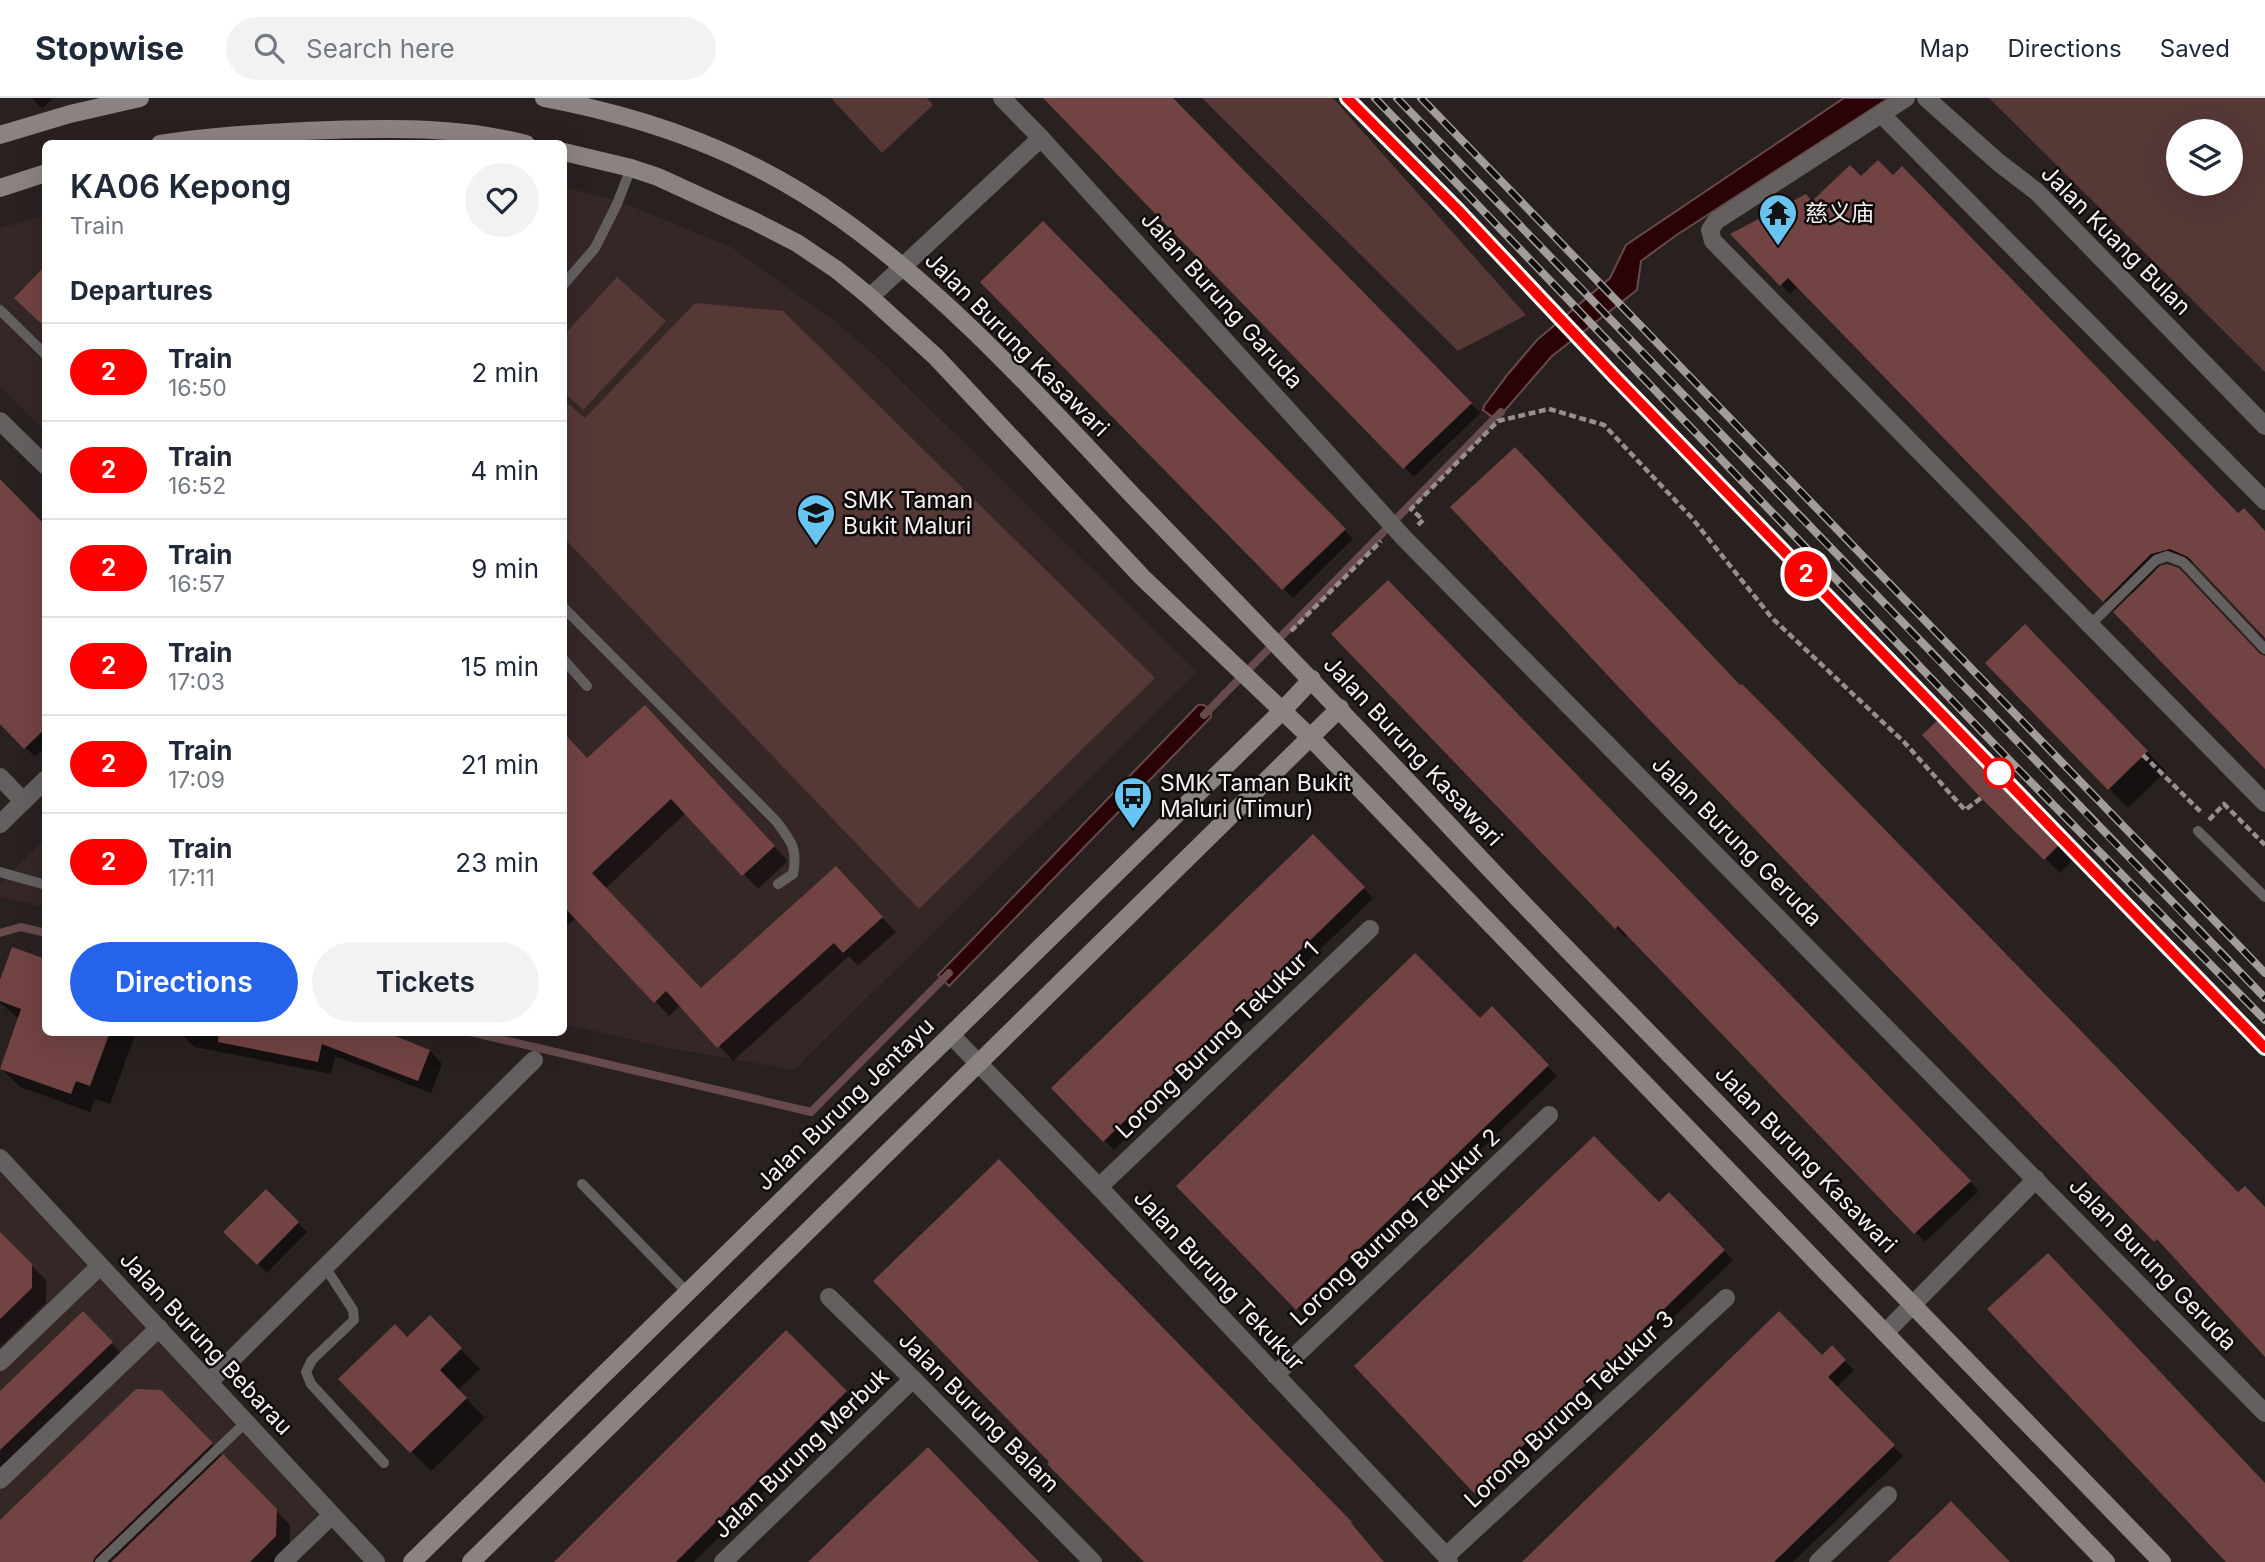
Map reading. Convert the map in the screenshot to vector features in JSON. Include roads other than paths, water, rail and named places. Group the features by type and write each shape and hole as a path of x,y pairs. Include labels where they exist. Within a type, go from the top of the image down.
{"street":[{"path":"0,135 69,114 140,98"},
{"name":"Jalan Burung Kasawari","path":"544,98 594,107 663,127 736,155 837,216 903,267 960,318 1312,679 1485,864 2162,1562"},
{"name":"Jalan Burung Garuda","path":"1002,98 1404,538"},
{"path":"1906,98 1716,221 1710,230 1713,241 2265,803"},
{"name":"Jalan Kuang Bulan","path":"1926,98 1998,162 2037,192 2265,426"},
{"path":"1881,114 2265,501"},
{"path":"185,140 280,132 427,129 512,140"},
{"path":"870,297 1041,138"},
{"path":"567,153 631,168 670,183 797,243 870,297 936,357 1142,577 1311,738 2106,1562"},
{"path":"0,188 42,174"},
{"path":"0,421 42,462"},
{"name":"Jalan Burung Geruda","path":"1404,538 2265,1413"},
{"name":"Jalan Burung Jentayu","path":"412,1562 1312,679"},
{"path":"471,1562 1340,708"},
{"path":"0,777 23,801"},
{"path":"0,824 42,783"},
{"name":"Lorong Burung Tekukur 1","path":"1099,1187 1370,929"},
{"name":"Jalan Burung Tekukur","path":"951,1035 1099,1187 1447,1559"},
{"path":"209,1382 534,1060"},
{"name":"Lorong Burung Tekukur 2","path":"1275,1375 1549,1115"},
{"name":"Jalan Burung Bebarau","path":"3,1166 100,1265 376,1562"},
{"name":"Jalan Burung Geruda","path":"1885,1333 2036,1179"},
{"path":"0,1362 100,1265"},
{"name":"Jalan Burung Balam","path":"829,1297 1093,1562"},
{"name":"Lorong Burung Tekukur 3","path":"1447,1559 1726,1298"},
{"path":"0,1480 159,1328"},
{"name":"Jalan Burung Merbuk","path":"733,1559 913,1379"},
{"path":"1818,1562 1888,1495"},
{"path":"283,1562 332,1515"}],"lane":[{"path":"567,281 595,248 631,168"},
{"path":"0,310 42,351"},
{"path":"2090,625 2156,560 2167,556 2183,562 2265,649"},
{"path":"567,611 776,821 793,845 796,859 793,874 778,884"},
{"path":"567,663 587,686"},
{"path":"2198,831 2265,897"},
{"path":"0,872 42,884"},
{"path":"582,1184 687,1292"},
{"path":"325,1267 353,1310 354,1320 312,1360 306,1372 311,1384 384,1463"},
{"path":"100,1562 246,1422"}],"waterway":[{"path":"1204,715 1501,412"},
{"path":"0,933 21,927 42,932"},
{"path":"487,1036 811,1112 949,973"}],"railway":[{"path":"1347,98 2265,1048"},
{"path":"1375,98 2015,766 2265,1020"},
{"path":"1397,98 2265,998"},
{"path":"1421,98 2265,973"}],"train":[{"name":"2","path":"1347,98 2265,1048"}],"place":[{"name":"慈义庙","path":"1778,247"},
{"name":"SMK Taman Bukit Maluri","path":"816,547"},
{"name":"SMK Taman Bukit Maluri (Timur)","path":"1133,830"}]}
